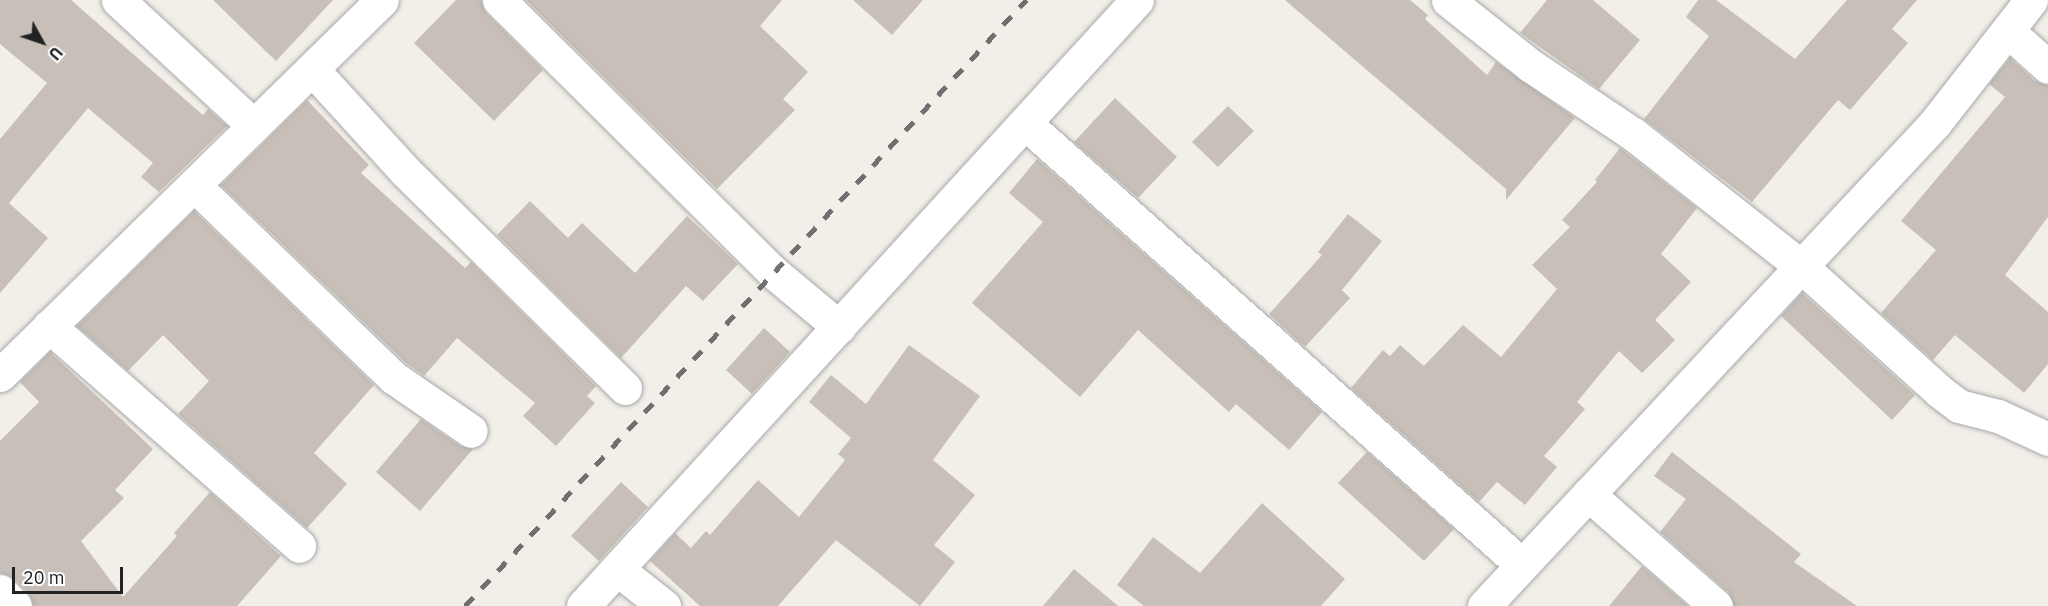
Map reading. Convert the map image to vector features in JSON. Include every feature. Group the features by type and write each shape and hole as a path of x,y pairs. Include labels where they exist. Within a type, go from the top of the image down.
{"street":[{"path":"118,0 254,126"},
{"path":"0,375 382,0"},
{"path":"499,0 773,272 839,327"},
{"path":"583,606 1137,0"},
{"path":"1448,0 1531,66 1633,134 1802,267 1959,406 1998,416 2048,439"},
{"path":"1484,606 1935,123 2009,32 2031,0"},
{"path":"2009,32 2048,67"},
{"path":"312,69 405,171 625,388"},
{"path":"1025,123 1522,565"},
{"path":"194,184 394,378 471,432"},
{"path":"49,326 299,546"},
{"path":"1588,494 1716,606"},
{"path":"617,569 664,606"},
{"path":"0,591 15,606"}],"building":[{"path":"0,0 71,0 203,115 208,109 227,126 159,192 141,177 153,163 88,108 9,203 48,238 0,293 0,139 47,83 0,44"},
{"path":"213,0 333,0 276,61"},
{"path":"456,0 481,0 486,13 543,70 494,121 414,43"},
{"path":"526,0 782,0 760,26 808,72 783,99 795,110 717,189"},
{"path":"853,0 923,0 892,35"},
{"path":"1285,0 1410,0 1428,15 1425,19 1487,75 1496,62 1575,118 1506,200 1506,189"},
{"path":"1547,0 1593,0 1640,40 1599,89 1520,33"},
{"path":"1698,0 1716,0 1795,59 1847,0 1917,0 1892,29 1908,43 1850,110 1838,100 1752,202 1644,119 1709,36 1686,17"},
{"path":"2010,58 2035,81 2048,85 2048,217 2005,275 2048,312 2048,364 2024,393 1955,335 1933,360 1881,313 1936,250 1901,221 2005,97 1989,84"},
{"path":"1115,98 1177,157 1138,198 1074,142"},
{"path":"307,100 369,165 361,173 465,268 471,262 596,386 587,396 595,403 556,446 523,416 535,403 457,338 424,376 406,363 221,185"},
{"path":"1228,106 1254,131 1218,167 1192,142"},
{"path":"1620,148 1697,208 1661,254 1691,282 1655,320 1675,340 1642,373 1619,351 1577,402 1585,409 1544,456 1557,467 1525,505 1497,482 1479,502 1351,388 1383,350 1390,356 1400,345 1424,366 1463,325 1501,357 1557,289 1532,265 1570,227 1562,220 1597,182 1595,180"},
{"path":"1037,159 1322,412 1289,450 1236,404 1229,412 1138,330 1080,397 972,303 1043,222 1009,193"},
{"path":"530,201 568,238 582,223 635,273 687,216 738,264 703,301 686,286 621,358 497,235"},
{"path":"194,211 374,385 314,453 347,484 307,528 178,414 209,381 163,335 128,371 77,326"},
{"path":"1348,214 1382,241 1342,290 1350,298 1305,347 1269,314 1322,255 1318,252"},
{"path":"1802,293 1915,395 1892,420 1781,316"},
{"path":"764,328 790,352 752,394 726,370"},
{"path":"909,345 980,396 933,460 975,495 934,545 955,562 920,606 836,540 778,606 700,606 650,561 675,533 691,548 706,531 710,535 758,480 799,517 845,460 838,454 851,438 809,402 831,375 866,404"},
{"path":"50,352 153,449 115,490 124,498 81,541 123,597 177,536 174,533 210,492 281,556 237,606 33,606 29,593 13,578 0,573 0,441 39,402 20,382"},
{"path":"421,419 460,446 473,449 420,511 376,472"},
{"path":"1367,452 1454,529 1424,561 1338,483"},
{"path":"1672,452 1801,554 1794,562 1857,606 1734,606 1728,592 1660,532 1686,499 1654,476"},
{"path":"621,482 648,507 599,561 571,536"},
{"path":"1262,503 1345,579 1321,606 1144,606 1117,585 1153,537 1200,573"},
{"path":"1642,566 1688,606 1609,606"},
{"path":"1074,569 1118,606 1043,606"}],"railway":[{"path":"465,606 1026,0"}]}
